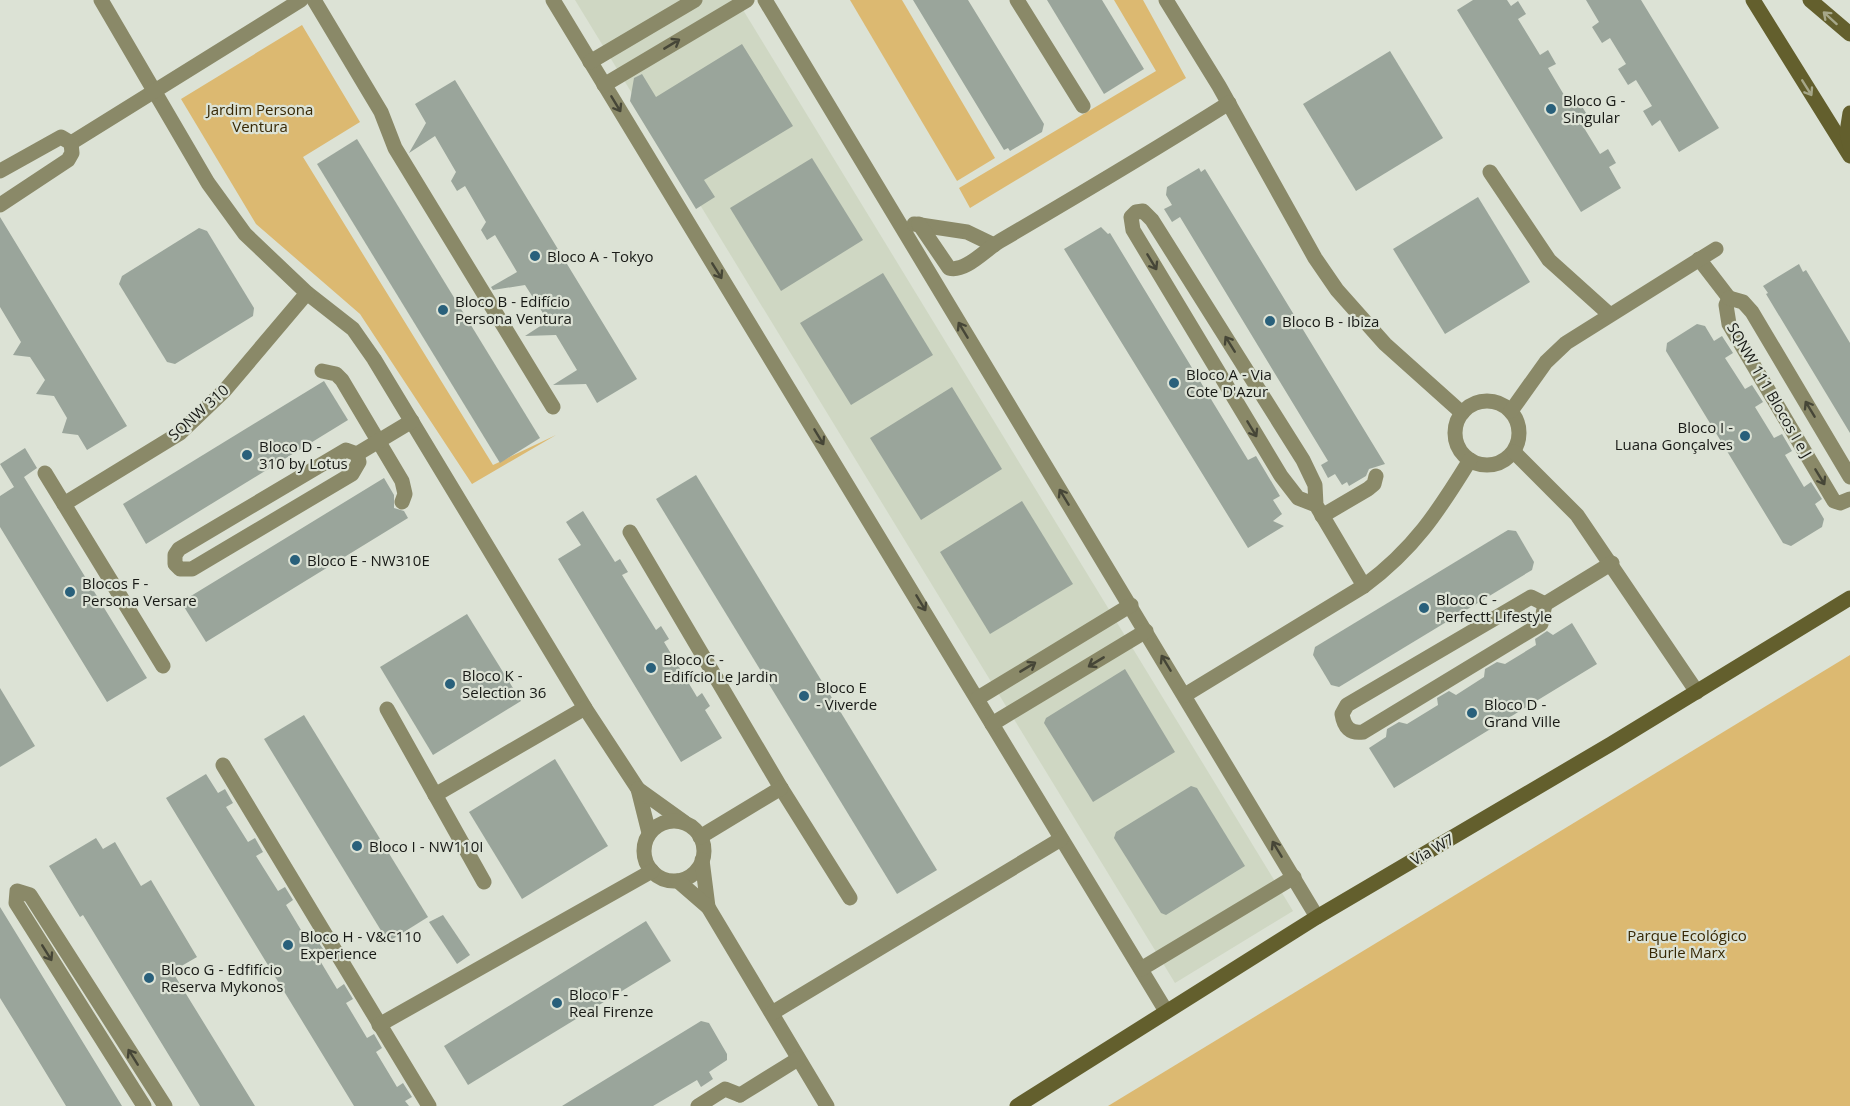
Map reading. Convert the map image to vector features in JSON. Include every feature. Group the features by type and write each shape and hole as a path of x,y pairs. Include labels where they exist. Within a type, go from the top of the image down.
{"main road":[{"path":"1753,0 1850,156"},
{"path":"1810,0 1850,34"},
{"path":"1850,113 1847,132 1850,146"},
{"name":"Via W7","path":"1017,1106 1317,917 1850,598"}],"street":[{"path":"101,0 208,183 245,234 307,293 353,329 412,421 585,708 638,789 649,833 644,853 652,871 668,880 678,881 693,874 702,860"},
{"path":"71,143 301,0"},
{"path":"314,0 381,112 395,148 553,407"},
{"path":"553,0 1166,1011"},
{"path":"590,62 695,0"},
{"path":"604,85 747,0"},
{"path":"765,0 1317,917"},
{"path":"1017,0 1083,106"},
{"path":"1166,0 1229,103 1315,258 1337,290 1384,344 1462,413"},
{"path":"919,224 938,255 949,268 954,270 994,244 1116,174 1229,103"},
{"path":"0,171 51,141 62,137 71,143"},
{"path":"0,205 68,160 72,153 71,143"},
{"path":"1490,172 1549,260 1609,314"},
{"path":"1319,510 1298,498 1265,451 1133,230 1131,217 1136,212 1143,211 1152,220 1288,435 1315,485 1319,510 1364,586"},
{"path":"899,224 919,224 967,232 994,244"},
{"path":"1511,411 1546,362 1583,330 1716,249"},
{"path":"1699,259 1729,298"},
{"name":"SQNW 310","path":"64,504 180,433 225,390 307,293"},
{"name":"SQNW 111 Blocos I e J","path":"1850,477 1752,312 1743,302 1729,298 1726,306 1729,324 1834,501 1840,503 1850,499"},
{"path":"322,371 336,374 342,380 402,481 405,494 402,502"},
{"path":"1486,401 1495,402 1511,411 1516,418 1520,435 1514,452 1494,465 1470,460 1457,444 1455,433 1462,413 1477,403 1486,401"},
{"path":"357,454 412,421"},
{"path":"352,450 357,454 358,467 352,474 192,569 180,569 175,564 175,555 189,543 340,452 352,450"},
{"path":"1514,452 1577,514 1612,563 1696,692"},
{"path":"1185,695 1364,586 1410,547 1443,504 1470,460"},
{"path":"45,473 163,666"},
{"path":"1319,510 1368,489 1374,484 1376,476"},
{"path":"630,532 850,898"},
{"path":"1545,604 1526,598 1347,705 1342,714 1346,727 1351,731 1363,732 1541,624 1545,604 1612,563"},
{"path":"978,698 1131,605"},
{"path":"992,724 1146,632"},
{"path":"435,795 585,708"},
{"path":"387,709 484,882"},
{"path":"223,765 429,1106"},
{"path":"700,837 782,788"},
{"path":"638,789 685,823 700,837 703,844 702,860 708,907"},
{"path":"649,833 666,822 685,823"},
{"path":"772,1013 1061,839"},
{"path":"380,1024 652,871"},
{"path":"1141,969 1294,878"},
{"path":"678,881 708,907 827,1106"},
{"path":"144,1106 16,903 18,891 30,895 165,1106"},
{"path":"698,1106 725,1089 740,1100 798,1059"}],"shaded area":[{"path":"575,0 737,0 1293,911 1175,983"}],"green space":[{"path":"850,0 902,0 995,158 957,181"},
{"path":"1114,0 1143,0 1186,78 970,208 959,188 1156,71"},
{"name":"Jardim Persona Ventura","path":"302,25 360,122 303,157 493,465 556,435 472,484 360,314 256,224 181,99"},
{"name":"Parque Ecológico Burle Marx","path":"1850,655 1850,1106 1108,1106"}],"building":[{"path":"913,0 968,0 1044,124 1042,132 1010,151 1008,148 1004,150"},
{"path":"1047,0 1102,0 1144,69 1104,94"},
{"name":"Bloco G - Singular","path":"1473,0 1507,0 1511,6 1518,1 1526,14 1518,19 1540,55 1548,50 1556,64 1548,68 1570,105 1578,100 1586,113 1578,118 1600,154 1608,149 1616,163 1609,167 1621,188 1581,212 1457,10"},
{"path":"1586,0 1641,0 1719,128 1679,152 1660,120 1652,126 1643,111 1652,106 1636,80 1628,85 1618,69 1626,64 1610,38 1602,43 1592,27 1599,22"},
{"path":"742,44 793,126 704,180 715,197 696,209 630,101 634,78 642,74 656,97"},
{"path":"1390,51 1443,138 1356,191 1303,104"},
{"name":"Bloco A - Tokyo","path":"455,80 637,379 597,403 586,384 553,385 577,370 556,335 525,336 548,321 525,285 493,290 491,287 517,272 495,235 487,240 481,230 486,222 465,186 457,191 451,181 456,172 435,136 409,153 426,123 415,104"},
{"name":"Bloco B - Edifício Persona Ventura","path":"357,139 540,438 500,463 317,164"},
{"path":"812,158 863,240 781,291 730,208"},
{"name":"Bloco B - Ibiza","path":"1199,168 1201,172 1205,169 1385,464 1369,469 1366,476 1349,486 1347,482 1342,485 1335,474 1328,478 1321,465 1328,461 1180,217 1172,222 1164,209 1172,205 1166,195 1167,187"},
{"path":"1478,197 1530,282 1445,334 1393,249"},
{"path":"0,217 127,426 87,450 78,435 62,433 67,418 54,396 36,394 45,380 30,357 13,355 21,342 0,307"},
{"name":"Bloco A - Via Cote D'Azur","path":"1101,227 1108,234 1110,233 1248,460 1256,456 1280,496 1273,500 1282,514 1273,521 1284,526 1248,548 1064,249"},
{"path":"199,228 207,231 254,308 253,316 175,364 167,362 119,284 122,276"},
{"path":"1799,264 1803,272 1806,270 1850,343 1850,433 1763,286"},
{"path":"883,273 933,355 851,405 800,323"},
{"name":"Bloco I - Luana Gonçalves","path":"1697,324 1705,326 1714,341 1722,336 1733,353 1725,358 1745,389 1752,385 1763,402 1755,407 1774,438 1782,434 1792,451 1785,455 1804,487 1811,482 1822,499 1815,504 1824,519 1822,527 1791,546 1783,543 1666,351 1667,343"},
{"name":"Bloco D - 310 by Lotus","path":"324,381 348,420 146,544 123,504"},
{"path":"952,387 1002,469 921,520 870,438"},
{"name":"Blocos F - Persona Versare","path":"25,448 37,468 24,477 147,678 107,702 0,527 0,496 14,487 0,464"},
{"name":"Bloco E - Viverde","path":"696,475 937,870 897,894 656,499"},
{"name":"Bloco E - NW310E","path":"384,478 394,495 394,508 404,511 408,518 206,642 181,602"},
{"path":"1022,501 1073,584 990,634 940,552"},
{"name":"Bloco C - Edifício Le Jardin","path":"583,511 615,562 620,559 628,572 622,575 656,630 661,626 669,639 664,642 697,697 702,693 710,706 705,710 722,738 681,762 558,559 581,545 566,522"},
{"name":"Bloco C - Perfectt Lifestyle","path":"1508,530 1516,531 1534,562 1532,570 1339,687 1331,685 1313,655 1315,647"},
{"name":"Bloco K - Selection 36","path":"467,614 521,701 433,755 380,667"},
{"name":"Bloco D - Grand Ville","path":"1572,623 1597,664 1394,788 1369,748 1386,737 1387,729 1399,722 1407,724 1438,705 1437,698 1449,691 1456,695 1484,677 1485,669 1497,662 1505,664 1536,645 1535,639 1547,631 1553,635"},
{"path":"1125,669 1175,752 1093,802 1044,723 1046,718"},
{"path":"0,688 35,746 0,767"},
{"name":"Bloco I - NW110I","path":"304,715 428,917 388,942 264,739"},
{"path":"555,759 608,846 522,899 469,812"},
{"name":"Bloco H - V&C110 Experience","path":"206,774 218,793 225,789 233,803 226,807 248,842 255,838 263,852 256,856 278,891 285,887 293,900 286,905 307,940 314,936 323,949 316,954 337,989 344,984 353,999 346,1003 367,1038 374,1034 382,1048 376,1052 397,1087 403,1083 412,1097 405,1101 409,1106 354,1106 166,798"},
{"path":"1191,786 1197,788 1245,866 1166,915 1161,913 1114,838 1116,832"},
{"name":"Bloco G - Edfifício Reserva Mykonos","path":"96,838 103,849 115,842 141,886 151,880 197,957 178,968 167,963 255,1106 200,1106 83,915 80,917 49,866"},
{"path":"0,907 122,1106 66,1106 0,998"},
{"path":"443,915 470,955 457,964 429,922"},
{"name":"Bloco F - Real Firenze","path":"646,921 671,961 468,1085 444,1046"},
{"path":"701,1021 709,1023 727,1054 727,1060 709,1072 713,1079 701,1087 697,1080 653,1106 562,1106"}],"place":[{"name":"Bloco G - Singular","path":"1551,109"},
{"name":"Bloco A - Tokyo","path":"535,256"},
{"name":"Bloco B - Edifício Persona Ventura","path":"443,310"},
{"name":"Bloco B - Ibiza","path":"1270,321"},
{"name":"Bloco A - Via Cote D'Azur","path":"1174,383"},
{"name":"Bloco I - Luana Gonçalves","path":"1745,436"},
{"name":"Bloco D - 310 by Lotus","path":"247,455"},
{"name":"Bloco E - NW310E","path":"295,560"},
{"name":"Blocos F - Persona Versare","path":"70,592"},
{"name":"Bloco C - Perfectt Lifestyle","path":"1424,608"},
{"name":"Bloco C - Edifício Le Jardin","path":"651,668"},
{"name":"Bloco K - Selection 36","path":"450,684"},
{"name":"Bloco E - Viverde","path":"804,696"},
{"name":"Bloco D - Grand Ville","path":"1472,713"},
{"name":"Bloco I - NW110I","path":"357,846"},
{"name":"Bloco H - V&C110 Experience","path":"288,945"},
{"name":"Bloco G - Edfifício Reserva Mykonos","path":"149,978"},
{"name":"Bloco F - Real Firenze","path":"557,1003"}]}
